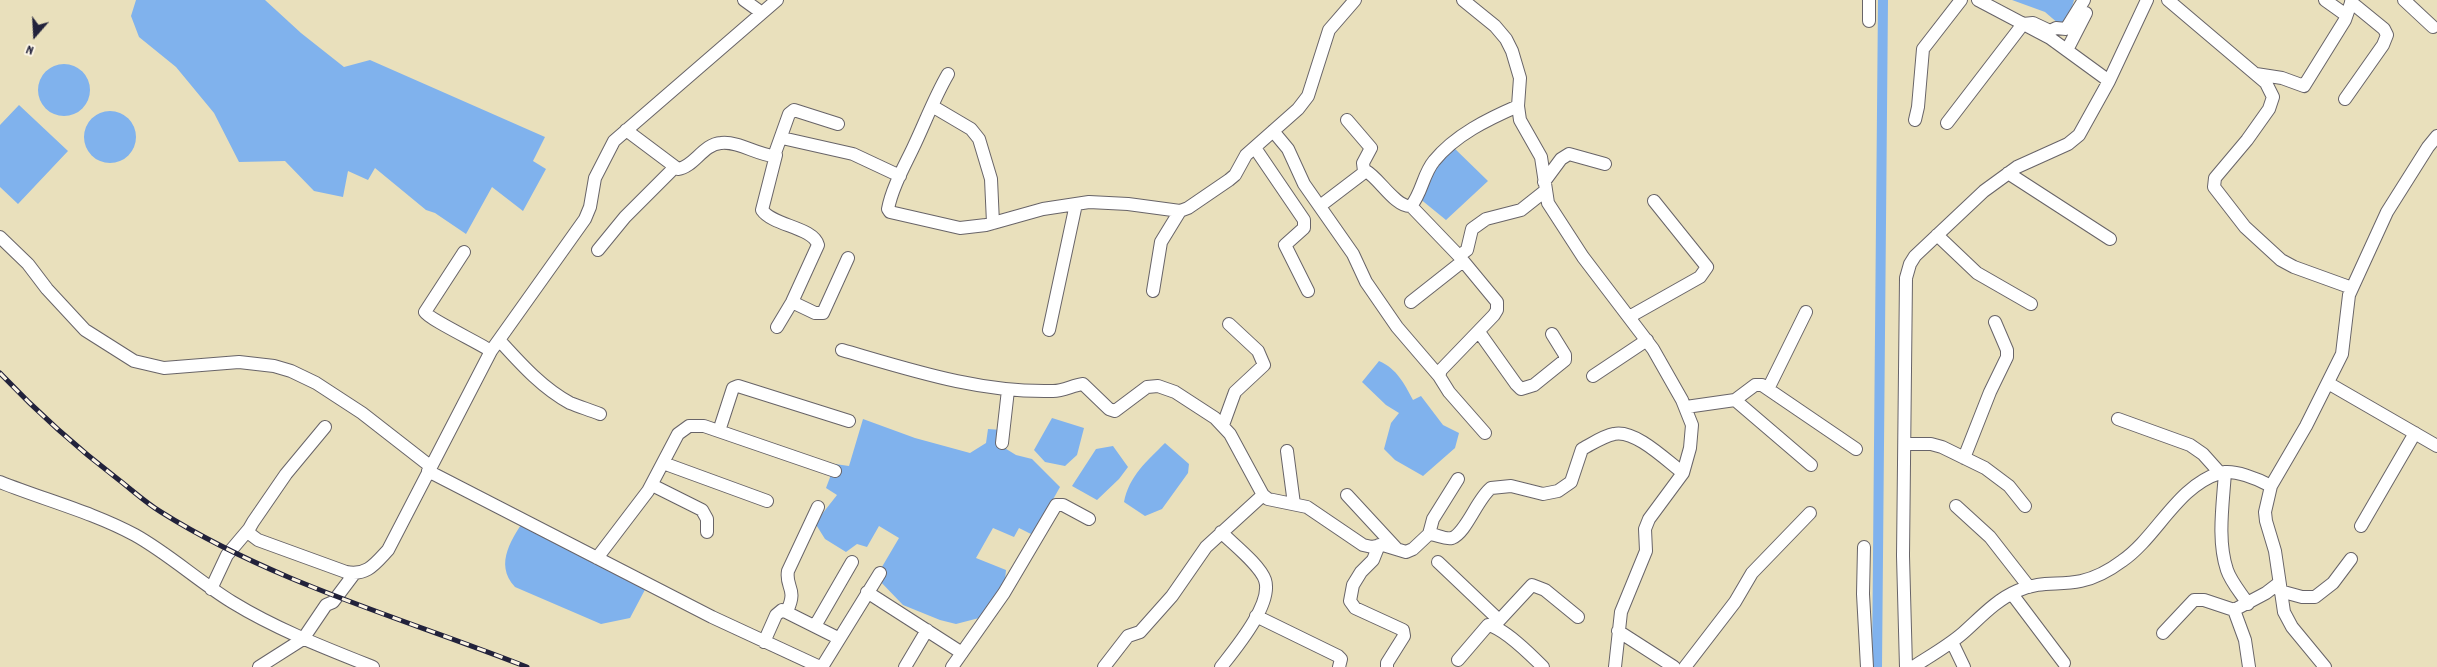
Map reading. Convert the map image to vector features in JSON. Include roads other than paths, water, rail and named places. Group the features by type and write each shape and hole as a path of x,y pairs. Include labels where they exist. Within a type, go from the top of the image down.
{"street":[{"path":"744,0 762,13"},
{"path":"250,528 253,537 258,540 354,574 368,571 388,550 491,351 585,219 590,207 598,169 614,141 777,0"},
{"path":"948,74 900,176 889,205 888,209 890,212 960,228 993,223 1043,209 1076,204 1128,204 1180,211 1188,208 1235,175 1246,155 1308,96 1329,30 1355,0"},
{"path":"1463,0 1494,26 1506,39 1512,51 1520,78 1518,106 1522,124 1541,157 1545,187 1553,211 1583,257 1647,340 1686,407 1692,425 1690,448 1683,473 1646,524 1644,557 1622,612 1618,631 1615,667"},
{"path":"1869,0 1869,21"},
{"path":"1915,120 1918,107 1923,49 1961,0"},
{"path":"1978,0 2067,50 2109,81"},
{"path":"1947,123 2023,24 2033,23 2050,31 2056,28 2066,29 2084,0"},
{"path":"2067,50 2092,0"},
{"path":"1906,667 1903,556 1906,278 1910,264 1915,256 1968,205 2008,173 2041,155 2068,144 2079,135 2109,81 2147,0"},
{"path":"2168,0 2256,74 2271,90 2271,103 2247,140 2215,178 2214,186 2245,226 2281,260 2294,267 2352,288"},
{"path":"2325,0 2346,15"},
{"path":"2404,0 2434,27"},
{"path":"2256,74 2282,78 2304,86 2346,15 2351,1 2384,29 2387,35 2383,45 2345,99"},
{"path":"932,106 971,129 979,139 991,180 993,223"},
{"path":"1411,206 1429,168 1443,152 1490,118 1518,106"},
{"path":"777,328 792,302 818,245 813,237 766,216 762,210 776,155 789,114 794,110 838,124"},
{"path":"1347,120 1371,148 1363,163 1364,171"},
{"path":"626,130 675,168 681,169 707,149 720,143 771,156 776,155"},
{"path":"1273,131 1288,149 1298,174 1353,254 1366,282 1397,327 1439,376 1449,392 1485,433"},
{"path":"2325,667 2287,619 2275,551 2265,512 2271,486 2306,426 2342,354 2345,343 2346,306 2352,288 2387,212 2437,136"},
{"path":"782,138 853,154 900,176"},
{"path":"1255,148 1304,220 1304,228 1285,245 1308,291"},
{"path":"1411,302 1461,258 1467,250 1472,229 1486,219 1521,210 1545,187 1561,160 1569,154 1605,164"},
{"path":"598,250 624,217 675,168"},
{"path":"1320,206 1364,171"},
{"path":"1364,171 1373,175 1396,200 1405,206 1411,206 1461,258 1497,302 1496,312 1482,336 1441,370 1439,376"},
{"path":"2008,173 2110,239"},
{"path":"1629,317 1700,277 1707,267 1700,255 1654,201"},
{"path":"1050,330 1076,204"},
{"path":"1152,291 1161,242 1180,211"},
{"path":"1937,235 1976,273 2031,304"},
{"path":"0,237 28,264 47,289 85,330 134,361 164,368 239,362 274,366 291,371 316,383 362,413 429,469 597,558 764,642 821,667 880,573"},
{"path":"464,252 425,312 432,319 472,338 491,351"},
{"path":"792,302 815,313 823,313 848,258"},
{"path":"1768,389 1806,312"},
{"path":"1964,458 2006,357 2007,350 1995,322"},
{"path":"1223,425 1230,401 1235,392 1264,365 1258,352 1229,324"},
{"path":"1482,336 1519,388 1528,388 1564,363 1565,355 1552,334"},
{"path":"499,340 524,367 557,394 570,403 600,414"},
{"path":"1593,376 1647,340"},
{"path":"842,350 936,377 1008,390 1064,391 1083,384 1109,409 1115,410 1147,387 1158,386 1176,392 1223,425 1241,453 1263,495 1272,500 1294,504 1315,512 1363,545 1372,547 1379,545 1406,552 1413,550 1429,534 1433,519 1458,479"},
{"path":"2328,383 2437,446"},
{"path":"1686,407 1735,400 1758,384 1856,449"},
{"path":"719,431 731,392 733,388 738,386 850,421"},
{"path":"1002,443 1008,390"},
{"path":"1735,400 1811,464"},
{"path":"2118,419 2190,445 2203,454 2223,473 2222,530 2227,570 2248,604"},
{"path":"597,558 652,485 674,440 683,429 696,425 719,431 835,471"},
{"path":"211,589 228,555 250,528 286,474 325,427"},
{"path":"1429,534 1447,538 1457,535 1478,501 1491,488 1510,486 1543,494 1558,491 1571,482 1582,448 1615,433 1628,435 1646,444 1683,473"},
{"path":"2361,526 2415,433"},
{"path":"1905,444 1931,444 1942,447 1964,458 1994,474 2009,486 2025,506"},
{"path":"1287,452 1294,504"},
{"path":"663,463 766,501"},
{"path":"1913,667 1952,642 1990,608 2012,594 2049,582 2081,581 2096,576 2122,561 2140,546 2199,483 2223,473 2232,472 2271,486"},
{"path":"0,482 75,508 133,534 152,544 211,589 252,614 303,639 373,667"},
{"path":"652,485 702,510 707,519 707,532"},
{"path":"1104,667 1128,636 1140,632 1172,596 1206,547 1263,495"},
{"path":"1347,495 1400,551"},
{"path":"952,667 1004,593 1056,505 1063,505 1089,519"},
{"path":"1956,506 1990,538 2029,587"},
{"path":"787,612 793,596 788,579 788,570 818,507"},
{"path":"1685,667 1735,602 1752,573 1810,513"},
{"path":"1221,532 1252,563 1265,580 1264,597 1256,616 1221,667"},
{"path":"1379,545 1373,560 1357,577 1353,585 1350,601 1355,608 1404,630 1404,636 1387,663 1387,667"},
{"path":"1864,547 1863,594 1867,667"},
{"path":"2280,587 2302,597 2315,597 2333,583 2351,560"},
{"path":"815,626 852,562"},
{"path":"1438,562 1496,623 1543,667"},
{"path":"259,667 303,639 326,605 332,602 354,574"},
{"path":"1458,660 1485,626 1496,623 1532,585 1545,590 1578,617"},
{"path":"2163,633 2194,600 2204,600 2234,610 2280,587"},
{"path":"867,592 962,653"},
{"path":"2012,594 2064,663"},
{"path":"764,642 778,612 782,610 838,638"},
{"path":"2234,610 2245,640 2249,667"},
{"path":"1256,616 1338,656 1341,660 1339,667"},
{"path":"905,667 926,630"},
{"path":"1618,631 1674,667"},
{"path":"1952,642 1964,667"}],"water":[{"path":"136,0 265,0 301,33 344,67 370,60 545,137 533,161 546,169 523,211 492,187 466,234 435,213 426,210 375,168 368,180 348,171 343,197 314,191 285,161 239,162 214,113 176,67 139,37 131,16"},
{"path":"2012,0 2074,0 2069,17 2059,24 2045,12"},
{"path":"64,64 78,68 86,76 90,90 86,104 78,112 64,116 50,112 42,104 38,90 42,76 50,68"},
{"path":"19,105 68,151 18,204 0,187 0,125"},
{"path":"110,111 124,115 132,123 136,137 132,151 124,159 110,163 96,159 88,151 84,137 88,123 96,115"},
{"path":"1450,144 1488,181 1446,220 1419,198"},
{"path":"1379,361 1395,372 1413,400 1421,396 1443,425 1459,433 1455,448 1423,476 1395,460 1384,449 1391,423 1399,413 1386,405 1362,382"},
{"path":"1052,418 1084,428 1077,455 1065,466 1045,462 1034,450"},
{"path":"863,419 915,438 970,453 986,443 988,429 1002,430 1003,447 1016,455 1032,459 1060,487 1033,535 1019,528 1014,537 993,528 976,558 1006,570 1005,580 979,618 956,624 940,620 903,605 876,577 899,538 879,526 867,547 857,544 846,552 825,539 815,523 837,495 826,488 835,464 849,466"},
{"path":"1165,443 1189,464 1188,473 1162,509 1145,516 1124,502 1126,493 1134,477"},
{"path":"1113,446 1128,467 1119,479 1097,500 1072,486 1096,449"},
{"path":"527,515 578,545 632,569 648,584 630,618 601,624 515,587 509,578 505,560 511,542"}],"waterway":[{"path":"1877,667 1883,0"}],"railway":[{"path":"0,373 72,442 103,468 155,508 204,537 248,559 340,598 527,667"}]}
